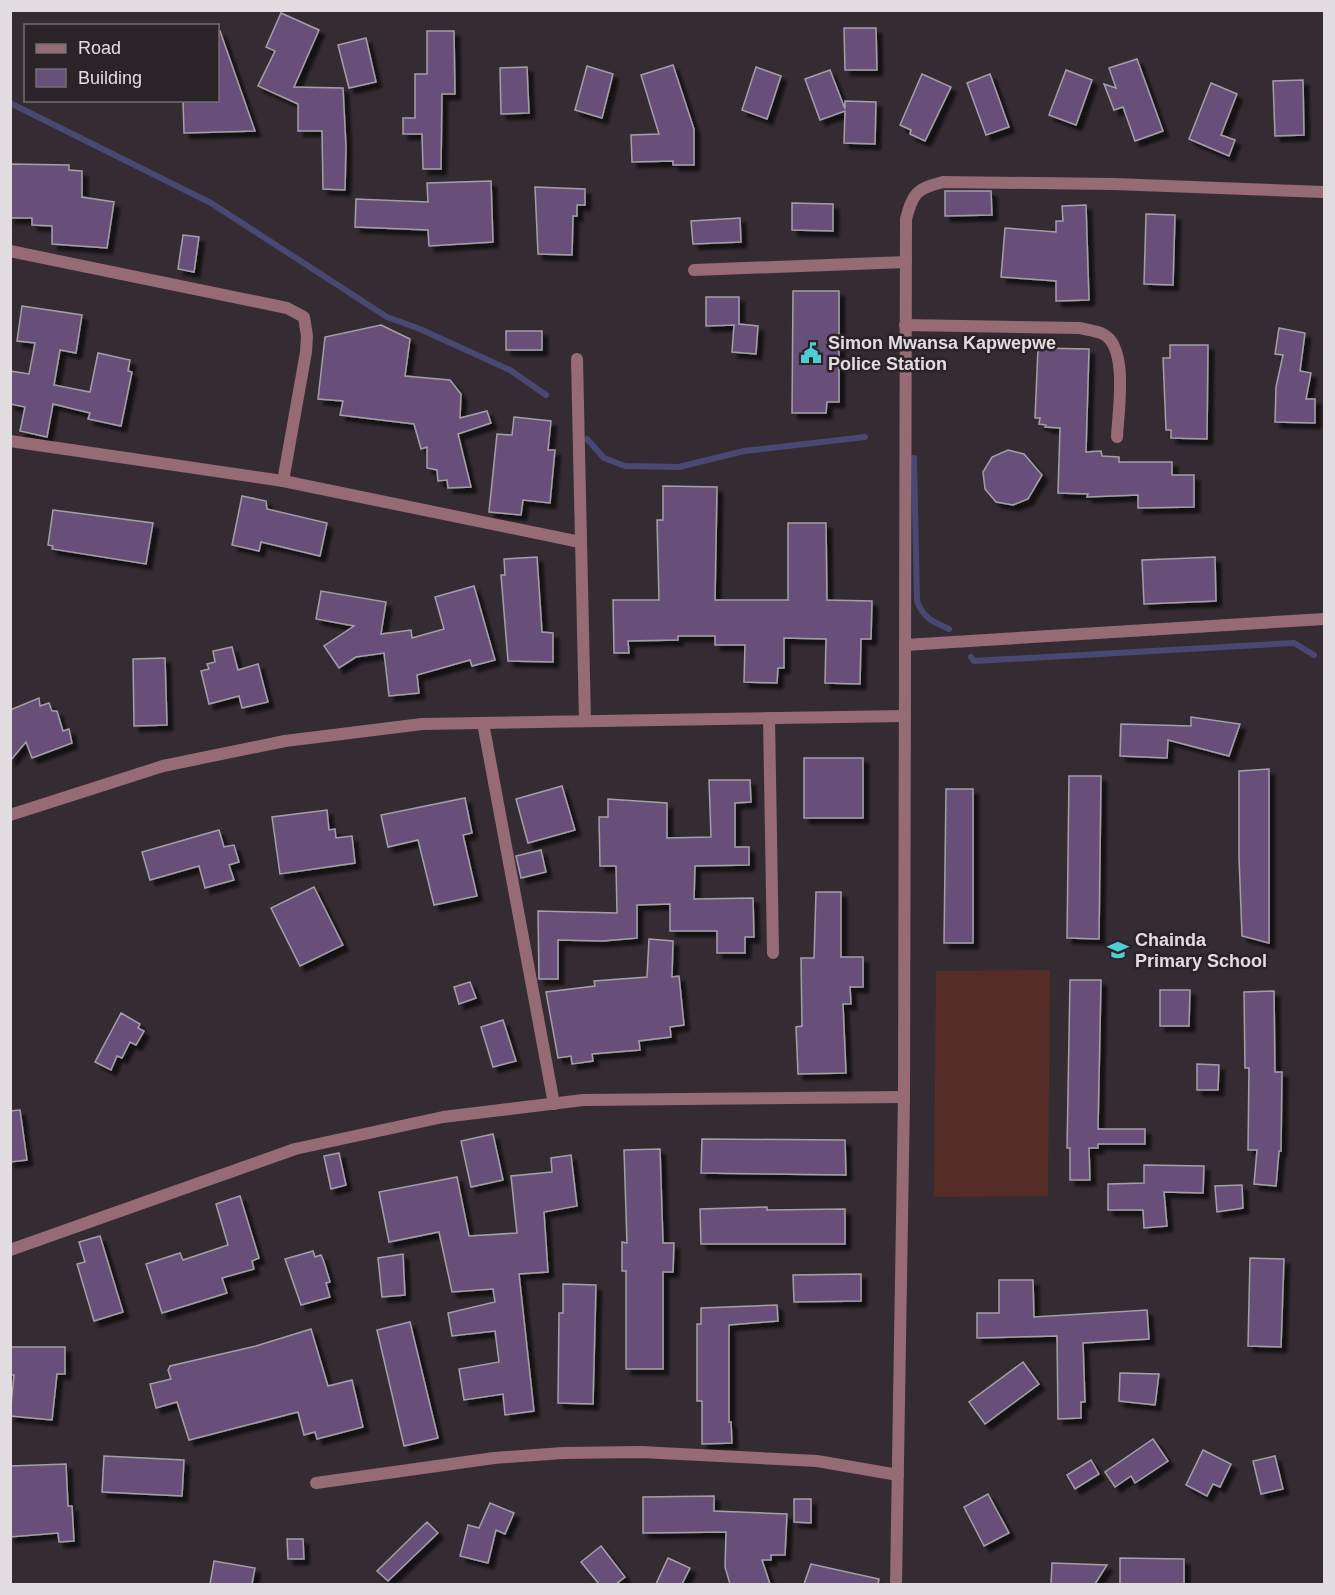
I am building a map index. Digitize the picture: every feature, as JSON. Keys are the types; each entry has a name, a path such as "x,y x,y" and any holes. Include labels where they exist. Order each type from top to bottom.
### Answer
{"street":[{"path":"896,1584 904,1097 906,219 913,195 926,186 943,182 1114,184 1324,192"},
{"path":"10,251 287,308 304,317 307,336 306,352 283,481"},
{"path":"694,270 906,262"},
{"path":"905,325 1080,328 1104,334 1116,346 1120,367 1117,437"},
{"path":"577,359 585,721"},
{"path":"10,441 283,481 580,542"},
{"path":"905,645 1324,619"},
{"path":"10,815 163,766 285,741 422,724 905,716"},
{"path":"769,718 773,953"},
{"path":"483,723 554,1104"},
{"path":"10,1250 295,1149 443,1117 583,1100 904,1097"},
{"path":"316,1483 494,1458 563,1453 641,1452 817,1461 898,1475"}],"shaded area":[{"path":"1050,970 1048,1196 934,1197 936,971"}],"building":[{"path":"281,13 319,30 294,87 343,88 346,147 345,190 323,189 322,131 298,131 298,104 258,86 275,51 266,47"},
{"path":"844,28 876,28 877,70 845,70"},
{"path":"427,31 454,31 455,94 442,94 441,169 423,169 422,134 403,134 403,118 415,118 415,74 427,74"},
{"path":"219,32 255,131 184,133 183,102 219,102"},
{"path":"366,38 376,82 349,88 338,45"},
{"path":"1137,59 1163,131 1135,141 1123,107 1114,110 1104,84 1116,88 1109,68"},
{"path":"673,65 694,129 694,165 673,165 673,161 632,162 631,135 659,134 641,75"},
{"path":"587,66 613,74 602,118 575,110"},
{"path":"527,67 529,113 501,114 500,68"},
{"path":"756,67 781,76 767,119 742,110"},
{"path":"830,70 845,109 845,101 876,102 875,144 844,143 845,111 820,120 805,79"},
{"path":"1066,70 1092,80 1076,125 1049,115"},
{"path":"922,74 951,87 925,141 910,134 911,130 900,125"},
{"path":"990,74 1009,127 986,135 967,83"},
{"path":"1303,80 1304,135 1275,136 1273,81"},
{"path":"1211,83 1237,94 1221,135 1235,140 1229,156 1189,139"},
{"path":"10,164 69,165 69,170 82,171 82,197 114,202 107,248 52,244 52,226 32,225 32,218 10,218"},
{"path":"491,181 493,242 429,246 428,230 355,227 356,199 428,202 427,183"},
{"path":"535,187 585,189 585,205 577,205 577,216 573,216 572,255 538,254"},
{"path":"945,191 991,191 992,215 945,216"},
{"path":"792,203 833,204 833,231 792,230"},
{"path":"1086,205 1089,300 1056,301 1056,281 1001,277 1005,228 1056,232 1056,221 1063,221 1062,206"},
{"path":"1146,214 1175,215 1173,285 1144,284"},
{"path":"740,218 741,242 693,244 691,221"},
{"path":"183,235 199,237 194,272 178,269"},
{"name":"Simon Mwansa Kapwepwe Police Station","path":"793,291 839,291 839,402 827,402 826,413 792,413"},
{"path":"706,297 739,297 739,324 758,326 756,354 732,352 734,325 706,326"},
{"path":"22,306 82,315 76,353 60,350 54,385 90,392 98,353 130,360 128,371 132,372 121,426 88,419 90,413 53,404 47,437 20,431 25,407 10,404 10,371 29,374 35,343 17,341"},
{"path":"381,325 410,339 405,376 450,380 461,394 460,418 487,411 491,423 458,434 471,487 448,488 447,480 438,481 437,470 427,468 427,447 421,449 414,424 340,415 343,401 318,399 325,337"},
{"path":"1279,328 1305,333 1300,371 1311,373 1306,399 1315,399 1315,423 1275,422 1276,387 1283,355 1275,354"},
{"path":"506,331 542,331 542,350 506,350"},
{"path":"1170,345 1208,345 1207,439 1171,438 1171,430 1166,430 1163,358 1170,358"},
{"path":"1038,348 1089,349 1086,452 1101,451 1102,456 1119,457 1119,462 1172,462 1172,475 1194,475 1194,507 1138,508 1138,495 1087,497 1088,494 1058,493 1060,428 1045,427 1046,425 1039,424 1040,418 1035,418"},
{"path":"514,417 551,421 548,450 555,450 550,503 523,500 521,515 489,512 497,434 512,435"},
{"path":"1008,450 1024,454 1042,475 1028,499 1013,505 996,502 985,489 983,472 992,457"},
{"path":"663,486 717,487 715,600 788,600 788,523 826,523 827,600 872,601 871,639 861,639 860,684 825,683 826,639 784,638 784,668 778,668 777,683 744,682 745,645 715,645 715,636 678,636 678,640 628,641 629,653 614,653 613,600 659,600 657,520 663,520"},
{"path":"242,496 266,501 267,509 327,523 320,556 261,542 259,551 232,545"},
{"path":"53,510 153,523 146,564 52,549 53,546 48,545"},
{"path":"537,557 542,632 553,633 553,662 508,661 501,575 505,575 504,559"},
{"path":"1215,557 1216,601 1144,604 1142,560"},
{"path":"474,586 495,660 472,666 470,660 417,675 419,693 389,696 384,653 356,657 339,668 324,646 354,626 316,619 321,591 386,602 381,634 411,630 412,638 444,629 435,597"},
{"path":"232,647 238,670 258,664 268,702 242,708 239,696 209,704 201,671 209,669 207,664 215,662 213,651"},
{"path":"165,658 167,725 134,726 133,659"},
{"path":"39,698 40,706 49,703 52,711 57,711 63,731 69,729 72,743 32,758 26,742 10,761 10,710"},
{"path":"1191,717 1240,724 1229,756 1168,740 1167,758 1120,756 1121,724 1191,726"},
{"path":"804,758 863,758 863,818 804,818"},
{"path":"1269,769 1269,943 1242,936 1239,771"},
{"path":"1069,776 1101,776 1099,939 1067,938"},
{"path":"709,780 750,780 751,802 735,803 735,847 749,847 749,865 695,866 694,899 753,898 754,937 745,937 745,953 717,953 717,931 670,931 670,904 637,905 637,938 603,941 558,940 558,979 539,979 538,911 617,913 616,866 600,866 599,817 608,817 608,799 667,803 667,838 711,837"},
{"path":"562,786 575,830 528,843 516,799"},
{"path":"946,789 973,789 973,943 944,943"},
{"path":"465,798 472,833 463,835 477,896 434,905 418,840 388,847 381,815"},
{"path":"327,810 329,830 335,829 336,838 352,836 355,863 280,874 272,817"},
{"path":"219,830 224,847 234,845 239,862 229,865 234,880 205,888 199,866 150,880 142,852"},
{"path":"541,850 546,872 521,878 516,856"},
{"path":"314,887 343,945 300,966 271,908"},
{"path":"816,892 841,892 841,957 863,957 863,987 850,987 851,1004 843,1004 846,1073 798,1074 796,1027 802,1026 801,958 814,958"},
{"path":"649,939 673,941 672,977 679,976 684,1025 670,1027 671,1037 639,1041 640,1050 592,1054 593,1061 572,1064 571,1056 558,1058 546,992 595,986 594,981 647,977"},
{"path":"1070,980 1101,980 1098,1129 1145,1129 1145,1144 1098,1144 1098,1148 1089,1148 1090,1180 1070,1180 1070,1148 1067,1148"},
{"path":"470,982 476,998 459,1004 454,987"},
{"path":"1160,990 1190,990 1189,1026 1160,1026"},
{"path":"1274,991 1275,1072 1282,1072 1281,1151 1279,1151 1276,1186 1254,1184 1257,1150 1248,1150 1249,1068 1245,1068 1244,992"},
{"path":"121,1013 140,1024 138,1028 144,1031 136,1045 130,1042 122,1058 117,1056 111,1070 95,1062"},
{"path":"503,1020 516,1061 493,1067 481,1027"},
{"path":"1197,1064 1219,1065 1218,1090 1197,1090"},
{"path":"20,1110 27,1160 10,1162 10,1111"},
{"path":"493,1134 503,1180 471,1187 461,1141"},
{"path":"702,1139 845,1140 846,1175 701,1173"},
{"path":"660,1149 663,1243 674,1243 673,1272 663,1272 663,1369 626,1369 626,1271 622,1271 622,1242 627,1243 624,1150"},
{"path":"339,1153 346,1185 331,1189 324,1156"},
{"path":"571,1155 577,1206 544,1212 548,1272 519,1274 534,1411 505,1415 503,1394 464,1400 459,1369 499,1362 495,1331 452,1336 448,1313 495,1302 493,1289 452,1292 439,1232 389,1242 379,1192 457,1177 469,1236 517,1233 511,1176 552,1172 551,1158"},
{"path":"1144,1165 1204,1166 1203,1193 1164,1192 1167,1226 1144,1228 1143,1210 1108,1210 1108,1184 1144,1183"},
{"path":"1242,1185 1243,1208 1217,1212 1215,1186"},
{"path":"240,1196 259,1258 252,1261 254,1269 222,1278 227,1293 162,1313 146,1264 180,1253 183,1260 228,1245 216,1204"},
{"path":"767,1207 767,1210 845,1209 845,1244 701,1244 700,1209"},
{"path":"100,1236 123,1312 94,1321 77,1264 85,1262 79,1242"},
{"path":"313,1251 315,1257 321,1255 324,1262 330,1282 326,1283 330,1297 301,1305 285,1259"},
{"path":"403,1254 405,1295 382,1297 378,1258"},
{"path":"1250,1258 1284,1259 1281,1347 1248,1346"},
{"path":"861,1274 861,1301 794,1302 793,1275"},
{"path":"999,1280 1033,1280 1034,1317 1147,1310 1149,1339 1083,1343 1085,1402 1081,1402 1081,1418 1058,1419 1057,1336 977,1338 977,1313 999,1313"},
{"path":"563,1284 596,1285 593,1404 558,1403 559,1313 563,1313"},
{"path":"777,1305 778,1321 729,1325 729,1422 731,1422 732,1443 702,1444 702,1401 697,1401 697,1324 701,1324 701,1308"},
{"path":"410,1322 438,1438 404,1446 377,1330"},
{"path":"311,1329 328,1386 352,1380 363,1427 317,1439 315,1432 304,1435 298,1412 189,1440 177,1402 156,1408 150,1384 171,1379 168,1370 170,1366 256,1346"},
{"path":"11,1347 65,1347 65,1374 57,1374 52,1420 10,1416 14,1375 11,1375"},
{"path":"1023,1362 1039,1384 985,1424 969,1402"},
{"path":"1120,1373 1159,1374 1155,1405 1119,1401"},
{"path":"1153,1439 1168,1461 1135,1483 1131,1476 1115,1487 1105,1472"},
{"path":"1203,1450 1231,1464 1220,1487 1213,1484 1207,1496 1186,1485"},
{"path":"104,1456 184,1460 182,1496 102,1492"},
{"path":"1275,1456 1283,1489 1261,1494 1253,1461"},
{"path":"1091,1460 1099,1474 1075,1489 1067,1475"},
{"path":"66,1464 68,1506 72,1506 74,1541 59,1542 58,1533 10,1537 10,1466"},
{"path":"988,1494 1009,1533 984,1546 964,1507"},
{"path":"714,1496 714,1511 787,1514 785,1555 771,1555 771,1560 762,1560 770,1584 730,1584 725,1567 726,1532 643,1533 643,1497"},
{"path":"794,1499 811,1499 811,1523 794,1522"},
{"path":"490,1503 514,1513 505,1534 496,1530 488,1563 460,1556 468,1525 479,1528"},
{"path":"427,1522 438,1533 388,1581 377,1571"},
{"path":"287,1539 303,1539 304,1559 288,1559"},
{"path":"601,1546 625,1577 616,1584 599,1584 581,1562"},
{"path":"668,1558 690,1568 682,1584 656,1584"},
{"path":"1120,1558 1184,1559 1184,1584 1120,1584"},
{"path":"214,1561 255,1568 252,1584 210,1584"},
{"path":"1052,1563 1107,1565 1095,1584 1051,1584"},
{"path":"811,1564 879,1579 878,1584 804,1584"}],"waterway":[{"path":"10,103 211,203 387,317 420,329 510,370 546,395"},
{"path":"587,439 604,458 625,466 679,467 744,451 865,437"},
{"path":"914,458 917,601 930,619 949,629"},
{"path":"971,657 974,661 1294,643 1314,655"}],"place":[{"name":"Simon Mwansa Kapwepwe Police Station","path":"811,353"},
{"name":"Chainda Primary School","path":"1118,950"}]}
